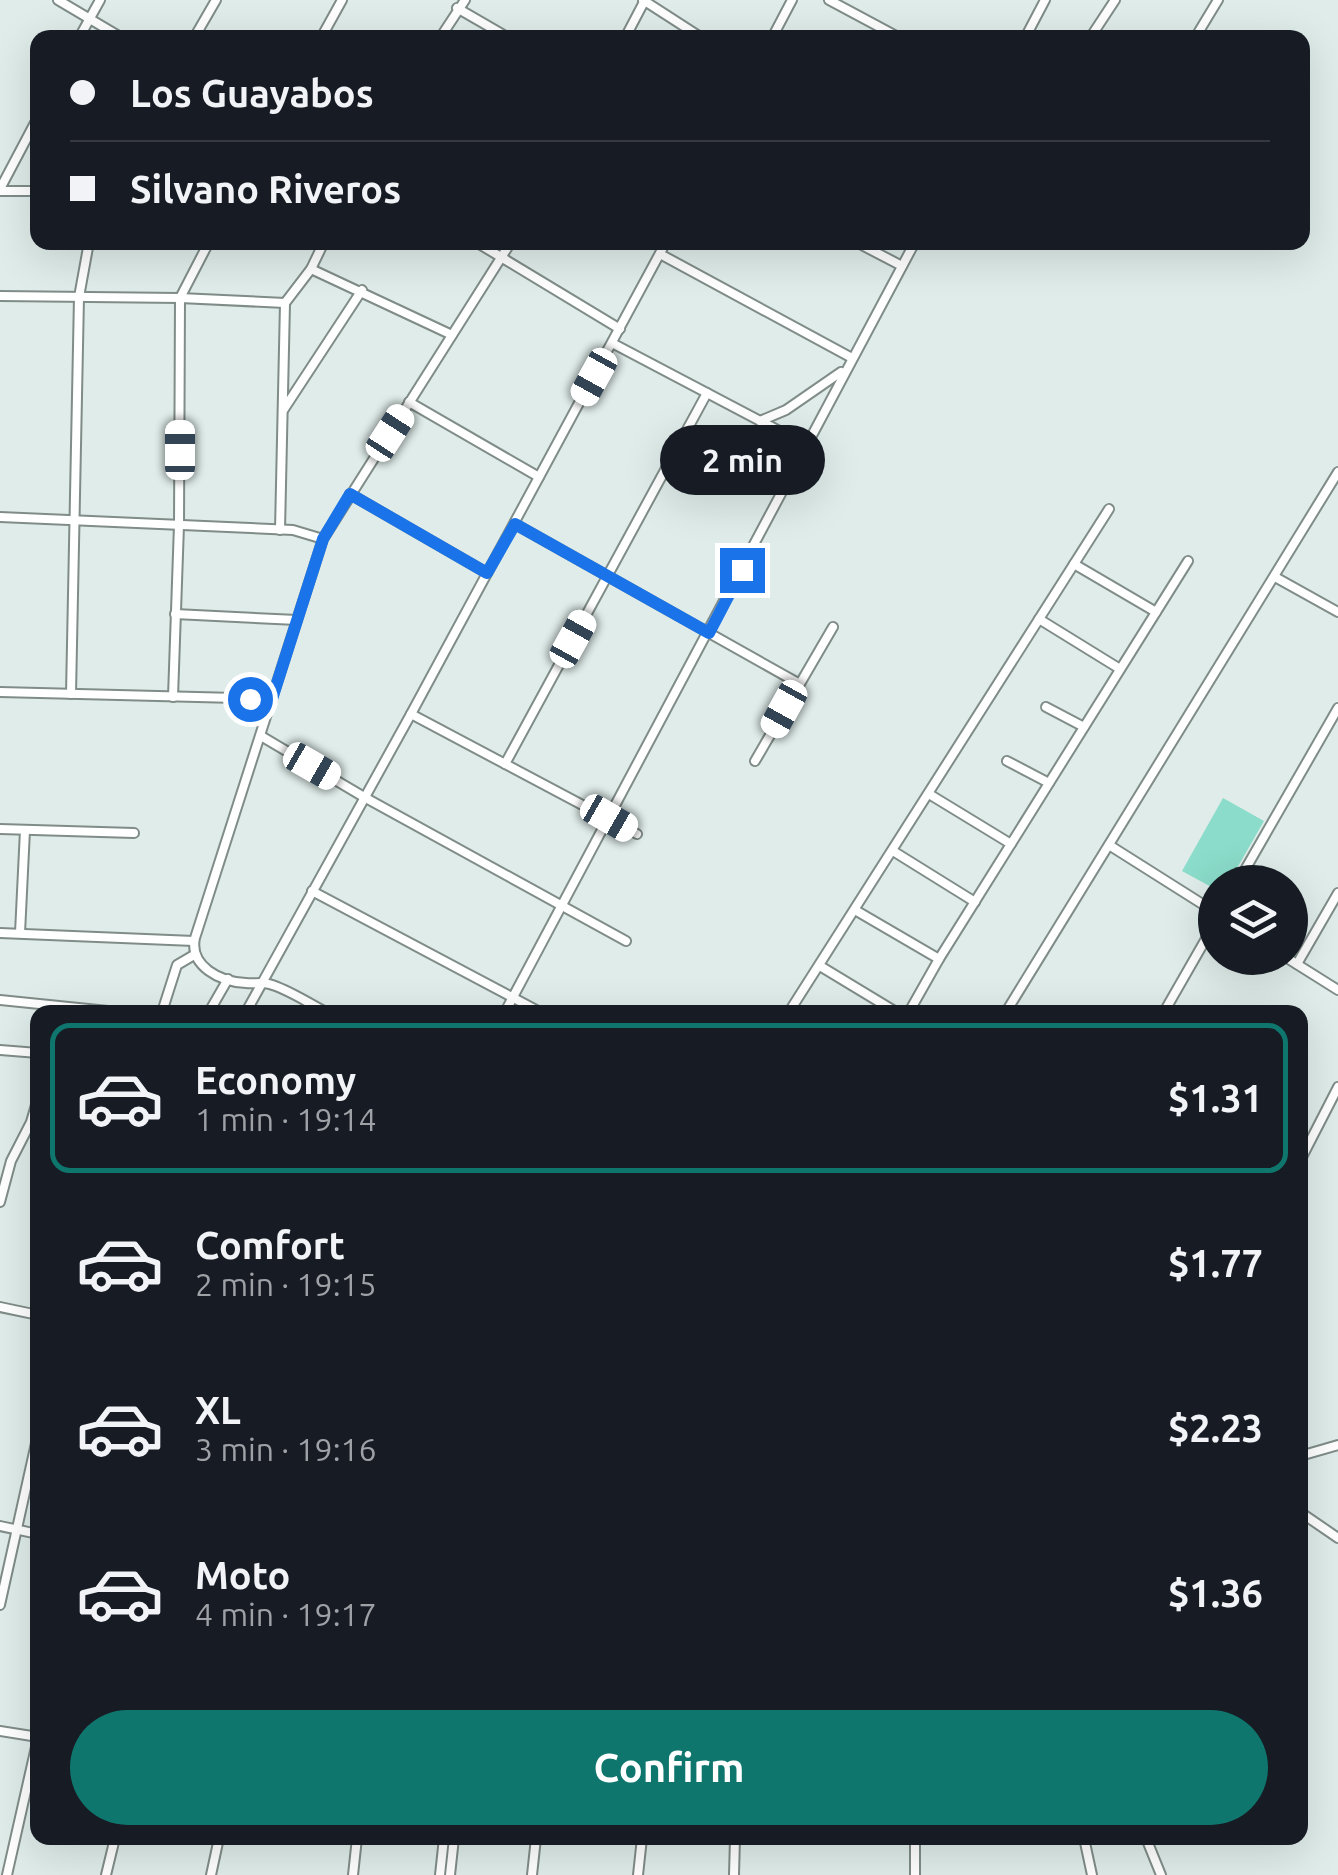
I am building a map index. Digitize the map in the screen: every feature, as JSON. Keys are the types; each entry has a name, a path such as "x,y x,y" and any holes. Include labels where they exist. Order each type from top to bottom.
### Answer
{"street":[{"path":"58,0 109,30"},
{"path":"83,30 100,0"},
{"path":"199,30 216,0"},
{"path":"325,30 342,0"},
{"path":"445,30 464,0"},
{"path":"628,30 644,0 690,30"},
{"path":"776,30 792,0"},
{"path":"830,0 885,30"},
{"path":"1095,30 1114,0"},
{"path":"1200,30 1218,0"},
{"path":"1029,30 1041,2"},
{"path":"458,8 495,30"},
{"path":"30,132 0,190 30,191"},
{"path":"71,694 79,297 88,250"},
{"path":"173,697 180,298 205,250"},
{"path":"280,530 285,303 320,250"},
{"path":"489,250 620,329"},
{"path":"312,1005 271,984 228,979 196,961 194,941 323,539 506,250"},
{"path":"250,1005 412,714 662,250"},
{"path":"871,250 902,266"},
{"path":"509,1005 910,250"},
{"path":"660,254 852,358"},
{"path":"311,269 452,336"},
{"path":"282,413 362,290"},
{"path":"0,296 285,303"},
{"path":"612,343 806,445"},
{"path":"760,421 818,390 847,367"},
{"path":"505,764 707,393"},
{"path":"410,402 538,477"},
{"path":"1010,1005 1338,472"},
{"path":"350,494 487,573"},
{"path":"794,1005 1109,509"},
{"path":"0,517 280,530 308,532 323,539"},
{"path":"515,524 798,683"},
{"path":"914,1005 1188,560"},
{"path":"1074,564 1156,612"},
{"path":"1275,577 1338,612"},
{"path":"175,614 297,620"},
{"path":"1039,620 1120,669"},
{"path":"755,761 833,626"},
{"path":"0,692 272,699"},
{"path":"1046,708 1084,728"},
{"path":"1248,865 1338,708"},
{"path":"412,714 637,834"},
{"path":"261,736 626,941"},
{"path":"1006,761 1049,783"},
{"path":"928,794 1011,844"},
{"path":"0,829 134,833"},
{"path":"20,934 25,830"},
{"path":"1110,845 1198,901"},
{"path":"893,851 975,902"},
{"path":"312,891 526,1005"},
{"path":"1308,945 1338,893"},
{"path":"855,910 939,960"},
{"path":"0,932 194,941"},
{"path":"1168,1005 1198,953"},
{"path":"164,1005 178,965 194,955"},
{"path":"820,966 884,1005"},
{"path":"1308,971 1338,990"},
{"path":"212,1005 228,979"},
{"path":"0,1000 49,1005"},
{"path":"0,1050 30,1052"},
{"path":"1308,1145 1338,1087"},
{"path":"0,1202 11,1161 30,1124"},
{"path":"0,1307 30,1313"},
{"path":"1308,1454 1338,1446"},
{"path":"0,1605 30,1469"},
{"path":"1308,1517 1338,1538"},
{"path":"0,1526 30,1533"},
{"path":"0,1731 30,1737"},
{"path":"7,1875 30,1777"},
{"path":"106,1875 112,1845"},
{"path":"212,1875 218,1845"},
{"path":"353,1875 356,1845"},
{"path":"440,1875 443,1845"},
{"path":"450,1875 453,1845"},
{"path":"532,1875 535,1845"},
{"path":"638,1875 641,1845"},
{"path":"734,1875 735,1845"},
{"path":"915,1845 916,1875"},
{"path":"1086,1845 1092,1875"},
{"path":"1149,1845 1161,1875"}],"green space":[{"path":"1223,798 1264,821 1239,865 1198,865 1198,880 1182,871"}],"route":[{"path":"250,699 272,699 323,539 350,494 487,573 515,524 709,633 742,570"}]}
